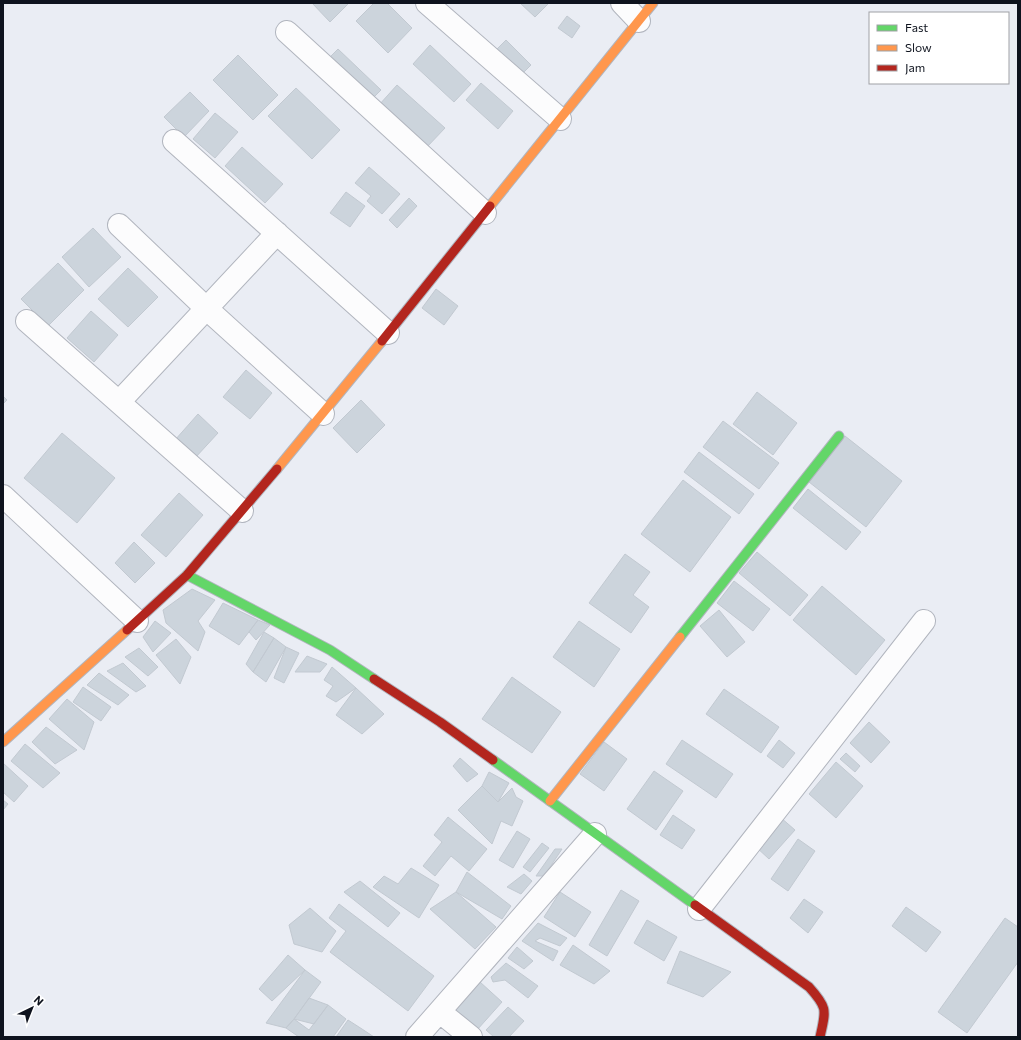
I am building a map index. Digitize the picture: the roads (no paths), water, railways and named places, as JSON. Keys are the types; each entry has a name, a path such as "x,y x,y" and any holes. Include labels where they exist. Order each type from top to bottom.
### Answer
{"street":[{"path":"427,3 560,119"},
{"path":"622,3 639,21"},
{"path":"3,742 187,575 323,414 653,3"},
{"path":"287,32 485,213"},
{"path":"174,140 388,333"},
{"path":"119,226 207,309 323,414"},
{"path":"120,402 277,233"},
{"path":"27,321 242,511"},
{"path":"550,801 839,436"},
{"path":"3,496 137,620"},
{"path":"187,575 330,650 440,722 699,910 809,987 820,999 826,1012 822,1034 820,1037"},
{"path":"699,910 924,621"},
{"path":"417,1037 595,834"},
{"path":"440,1012 471,1037"}]}
